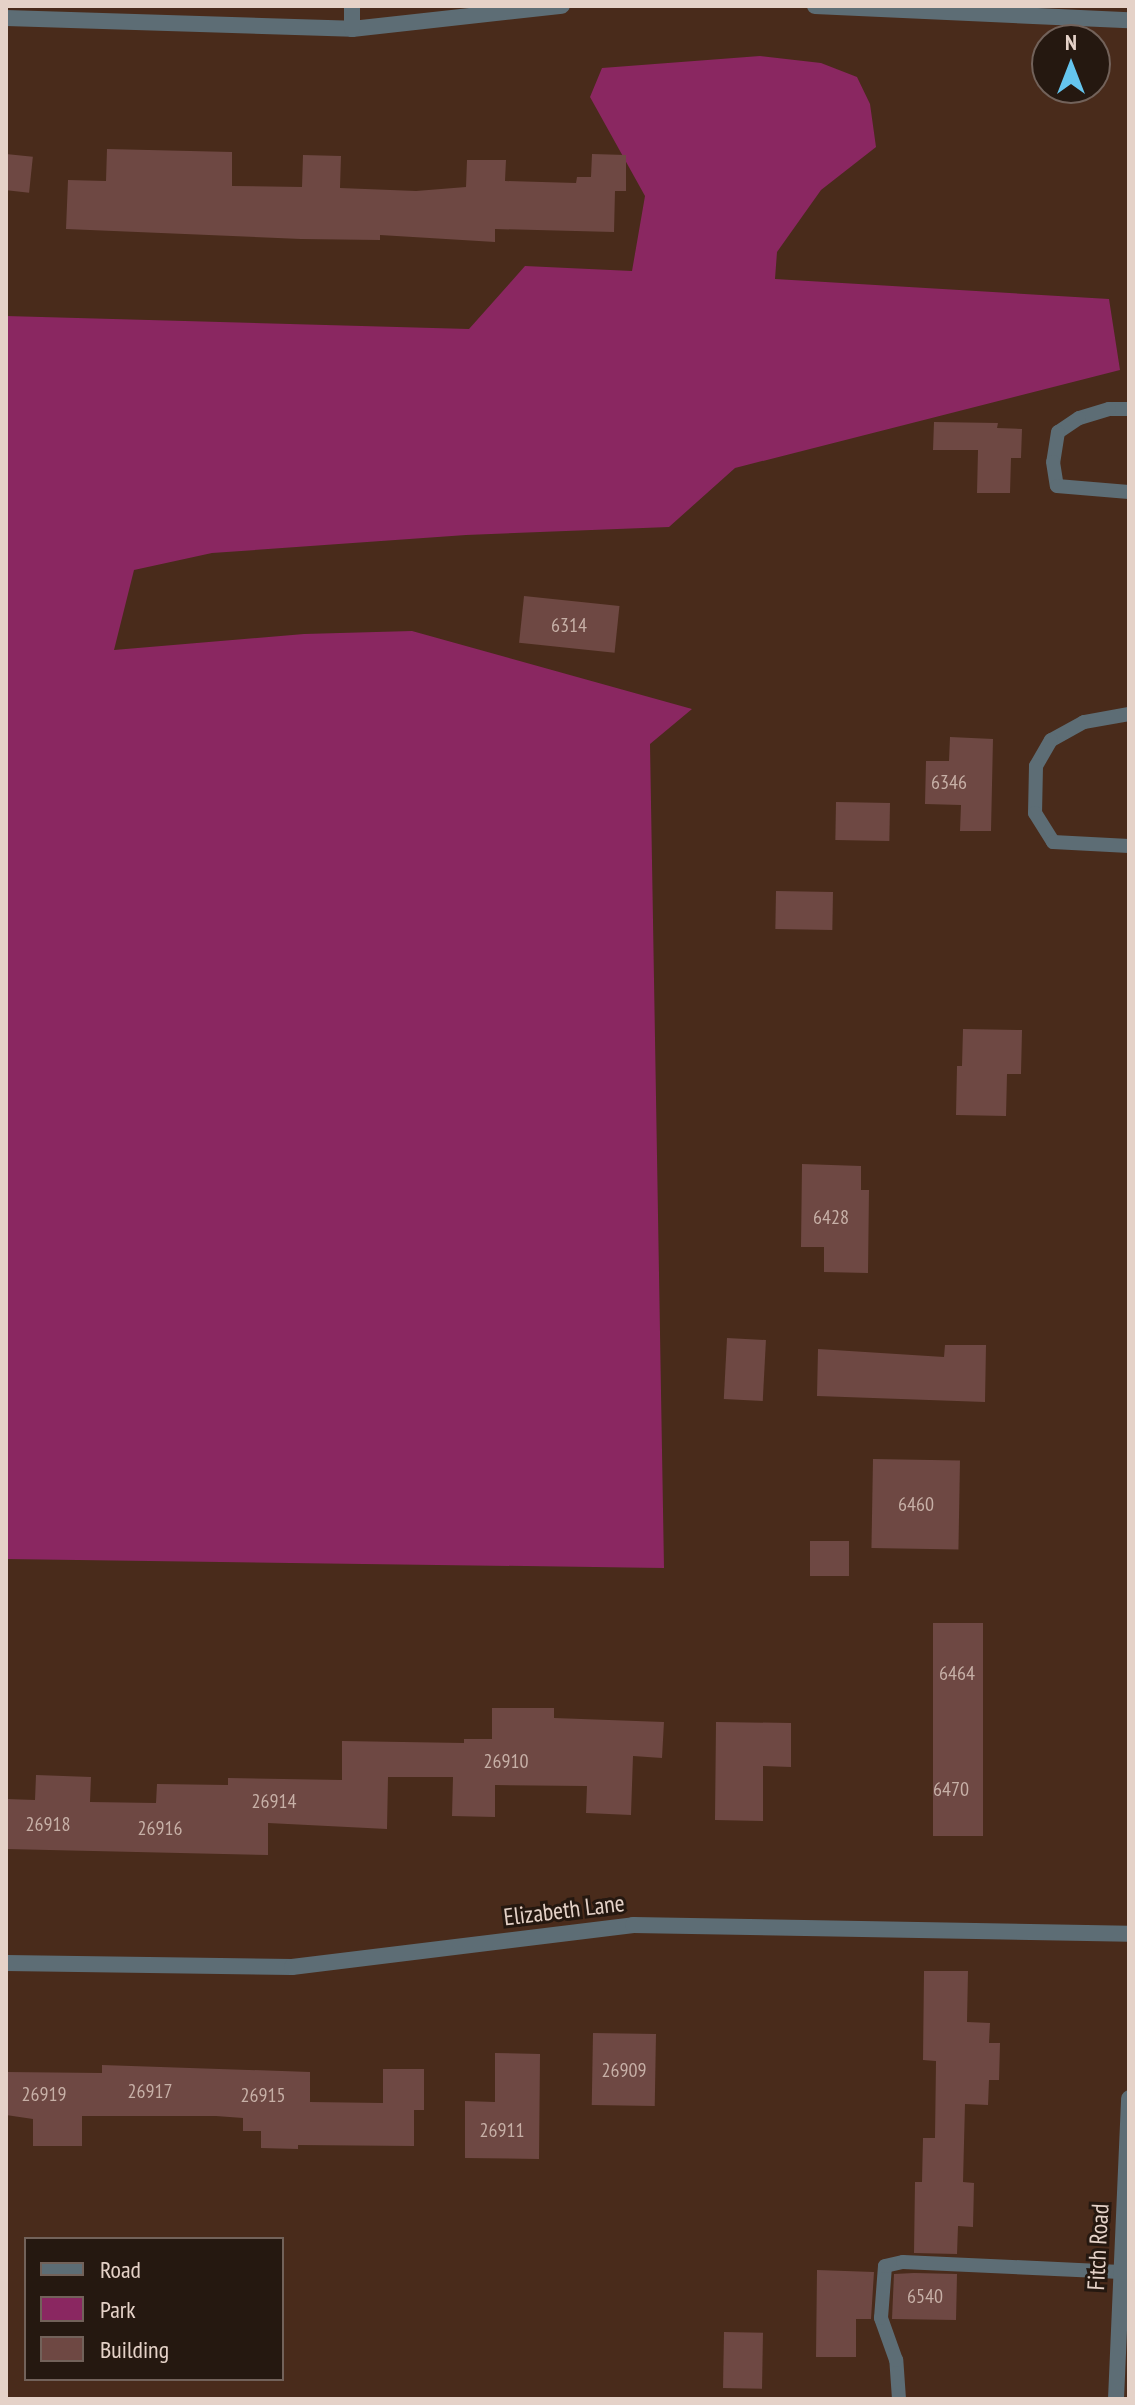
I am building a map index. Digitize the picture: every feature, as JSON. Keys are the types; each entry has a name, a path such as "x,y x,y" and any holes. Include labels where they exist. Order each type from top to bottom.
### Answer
{"street":[{"path":"352,6 352,29"},
{"path":"6,18 352,29 562,6"},
{"path":"815,6 1129,20"},
{"name":"Elizabeth Lane","path":"6,1963 292,1967 633,1925 1129,1934"},
{"name":"Fitch Road","path":"1116,2399 1129,2098"}],"lane":[{"path":"1129,409 1109,409 1079,418 1058,432 1053,462 1057,486 1129,492"},
{"path":"1129,714 1084,722 1051,740 1036,766 1035,813 1053,842 1129,846"},
{"path":"899,2399 896,2360 881,2318 885,2266 903,2262 1121,2272"}],"green space":[{"path":"760,56 821,63 857,77 870,104 876,147 821,190 777,252 775,279 1109,299 1120,370 735,468 669,527 466,535 212,553 134,570 114,650 304,634 412,631 692,709 650,744 664,1568 6,1559 6,316 469,329 525,266 632,271 645,196 590,97 602,68"}],"building":[{"path":"107,149 232,152 232,186 302,187 303,155 341,156 340,188 416,191 466,187 467,160 506,160 505,181 576,183 577,177 591,177 592,154 626,155 626,191 615,191 614,232 495,229 495,242 380,235 380,240 301,239 66,229 68,180 106,181"},
{"path":"6,154 33,157 29,193 6,190"},
{"path":"934,422 998,423 997,428 1022,429 1021,458 1011,458 1010,493 977,493 978,450 933,450"},
{"path":"524,596 619,606 615,653 519,643"},
{"path":"950,737 993,739 991,831 960,831 961,805 925,804 926,761 949,761"},
{"path":"836,802 890,803 889,841 835,840"},
{"path":"776,891 833,892 832,930 775,929"},
{"path":"963,1029 1022,1030 1021,1074 1007,1074 1006,1116 956,1115 957,1066 962,1066"},
{"path":"802,1164 861,1166 861,1190 869,1190 868,1273 824,1272 824,1247 801,1247"},
{"path":"727,1338 766,1340 763,1401 724,1399"},
{"path":"945,1345 986,1345 985,1402 817,1396 818,1349 944,1357"},
{"path":"873,1459 960,1461 958,1550 871,1548"},
{"path":"810,1541 849,1541 849,1576 810,1576"},
{"path":"933,1623 983,1623 983,1836 933,1836"},
{"path":"492,1708 554,1708 554,1718 664,1722 662,1758 633,1756 631,1815 586,1813 587,1786 495,1785 495,1817 452,1816 453,1777 388,1777 387,1829 268,1823 268,1855 6,1849 6,1799 35,1800 36,1775 91,1777 90,1802 156,1803 157,1784 228,1785 228,1778 342,1780 342,1741 464,1743 464,1739 492,1739"},
{"path":"716,1722 791,1723 791,1767 763,1766 763,1821 715,1820"},
{"path":"924,1971 968,1971 967,2022 990,2023 989,2043 1000,2043 999,2080 989,2080 988,2105 965,2104 963,2182 974,2183 973,2227 958,2226 957,2254 914,2253 915,2182 922,2182 923,2138 935,2138 936,2061 923,2060"},
{"path":"593,2033 656,2034 655,2106 592,2105"},
{"path":"495,2053 540,2054 539,2159 465,2158 465,2101 495,2102"},
{"path":"102,2065 310,2072 310,2102 383,2103 383,2069 424,2069 424,2110 414,2110 414,2146 298,2145 298,2149 261,2148 261,2131 243,2131 243,2118 216,2116 82,2116 82,2146 33,2146 33,2119 6,2115 6,2072 102,2073"},
{"path":"817,2270 874,2272 871,2319 856,2319 856,2357 816,2357"},
{"path":"894,2274 957,2274 956,2320 892,2319"},
{"path":"724,2332 763,2333 762,2389 723,2388"}]}
